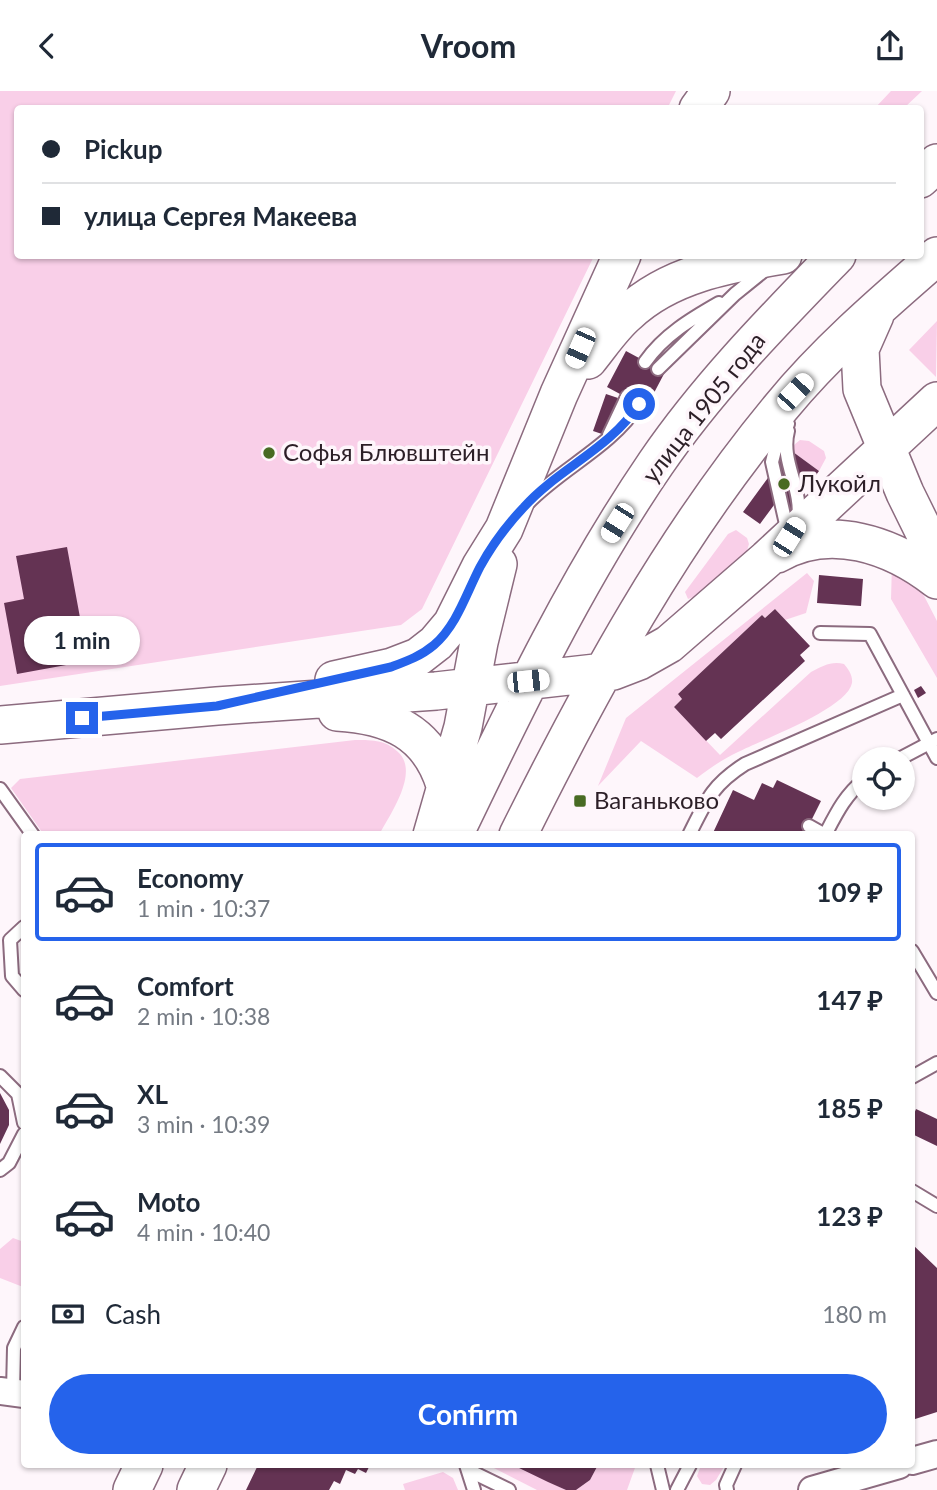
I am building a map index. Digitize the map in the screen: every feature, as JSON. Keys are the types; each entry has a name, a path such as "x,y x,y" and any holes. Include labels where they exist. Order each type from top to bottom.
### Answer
{"main road":[{"path":"924,175 937,163"},
{"path":"521,831 601,673 699,514 774,415 807,378 878,308 937,256"},
{"path":"217,706 391,667 418,657 436,643 452,624 481,566 504,529 559,394 619,259"},
{"path":"559,394 627,313 645,300 665,288 710,269 761,259"},
{"name":"улица 1905 года","path":"456,831 528,681 597,555 657,461 714,386 833,259"},
{"path":"878,308 860,349 862,389 905,493 937,558"},
{"path":"0,725 472,688 601,673 639,661 669,644 937,401"},
{"path":"433,831 472,688 479,642 504,529"},
{"path":"778,548 815,539 850,539 874,545 902,558 937,580"},
{"path":"217,706 361,713 384,719 411,734 429,751 439,766 445,785"},
{"path":"132,1490 143,1468"},
{"path":"196,1490 207,1468"}],"street":[{"path":"915,1460 937,1454"},
{"path":"812,1490 889,1468"}],"lane":[{"path":"658,369 735,294 779,259"},
{"path":"645,362 656,346 677,330 735,294"},
{"path":"778,548 796,525 799,512 785,442 790,420 807,378"},
{"path":"504,529 542,488 606,442 633,400"},
{"path":"820,633 870,634 903,695 933,741 937,758"},
{"path":"691,831 709,795 730,773 903,695"},
{"path":"915,751 933,741"},
{"path":"0,789 30,831"},
{"path":"827,831 852,790"},
{"path":"809,826 818,831"},
{"path":"21,930 10,940 12,976 21,987"},
{"path":"915,956 937,993"},
{"path":"915,1075 937,1063"},
{"path":"0,1076 18,1094 21,1108"},
{"path":"0,1170 9,1163 21,1140"},
{"path":"915,1193 937,1206"},
{"path":"13,1392 14,1348 21,1333"},
{"path":"467,1468 474,1490"},
{"path":"469,1468 509,1490"},
{"path":"658,1468 663,1490"},
{"path":"677,1490 688,1468"},
{"path":"727,1490 726,1485 734,1468"}],"shaded area":[{"path":"0,91 676,91 669,105 14,105 14,259 593,259 422,609 401,625 0,686"},
{"path":"891,91 922,91 907,105 878,105"},
{"path":"937,321 936,377 909,350"},
{"path":"800,440 809,441 824,451 826,458 819,471 789,449"},
{"path":"736,530 747,538 749,544 746,554 698,595 688,599 685,592 728,534"},
{"path":"892,564 922,592 937,621 937,678 891,599"},
{"path":"807,573 814,581 806,613 785,620 775,609 765,618 762,615 678,694 682,699 674,707 720,755 811,672 819,668 844,664 852,680 847,693 820,713 732,755 697,778 641,741 598,786 626,718"},
{"path":"355,740 385,743 395,749 405,763 406,773 400,795 381,831 41,831 11,788 20,779"},
{"path":"13,1238 21,1241 21,1286 0,1278 0,1249"},
{"path":"494,1468 521,1468 566,1490 537,1490"},
{"path":"596,1468 635,1468 627,1490 576,1490 590,1480"},
{"path":"700,1468 723,1468 710,1485 702,1484 697,1476"},
{"path":"443,1472 453,1478 458,1490 405,1490 403,1484"}],"building":[{"path":"626,351 665,372 646,408 607,387"},
{"path":"606,394 618,398 605,435 593,431"},
{"path":"789,449 819,471 787,515 774,505 760,524 743,512"},
{"path":"67,547 88,661 17,674 4,603 24,599 16,556"},
{"path":"819,575 863,579 861,606 817,603"},
{"path":"775,609 810,646 800,655 805,661 721,739 715,733 706,741 674,707 682,699 678,694 762,615 765,618"},
{"path":"921,686 926,693 918,698 914,690"},
{"path":"777,780 821,801 806,831 714,831 733,790 754,800 762,783 773,788"},
{"path":"0,1093 9,1110 9,1125 0,1144"},
{"path":"916,1109 937,1119 937,1146 915,1135"},
{"path":"915,1247 937,1268 937,1412 915,1419"},
{"path":"257,1468 368,1468 366,1473 358,1469 355,1474 346,1470 340,1484 334,1481 329,1490 246,1490"},
{"path":"519,1468 596,1468 590,1480 576,1490 566,1490"}],"place":[{"name":"Софья Блювштейн","path":"269,453"},
{"name":"Лукойл","path":"784,484"},
{"name":"Ваганьково","path":"580,801"}],"route":[{"path":"82,718 217,706 391,667 418,657 436,643 452,624 481,566 504,529 542,488 617,432 639,404"}]}
